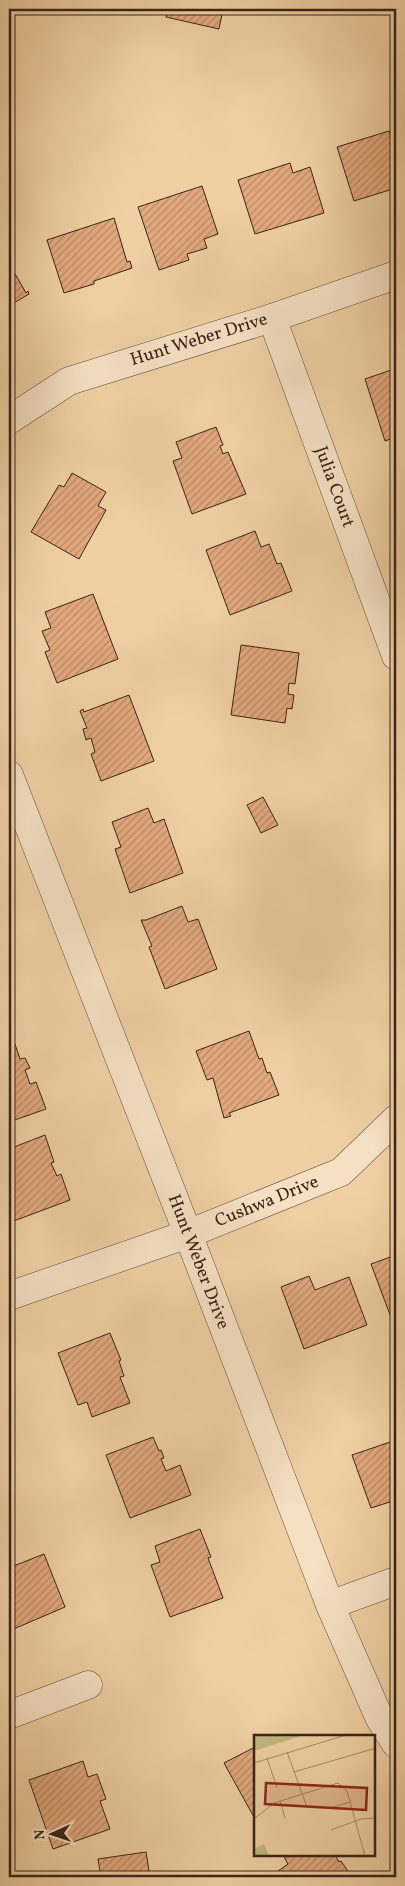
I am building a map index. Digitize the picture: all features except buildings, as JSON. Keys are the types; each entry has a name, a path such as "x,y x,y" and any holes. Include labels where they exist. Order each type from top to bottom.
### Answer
{"street":[{"name":"Hunt Weber Drive","path":"9,420 69,381 272,318 396,275"},
{"name":"Julia Court","path":"272,318 396,656"},
{"name":"Hunt Weber Drive","path":"9,775 330,1605 380,1720 396,1744"},
{"name":"Cushwa Drive","path":"9,1296 188,1234 341,1172 396,1120"},
{"path":"330,1605 396,1581"},
{"path":"9,1715 88,1685"}]}
